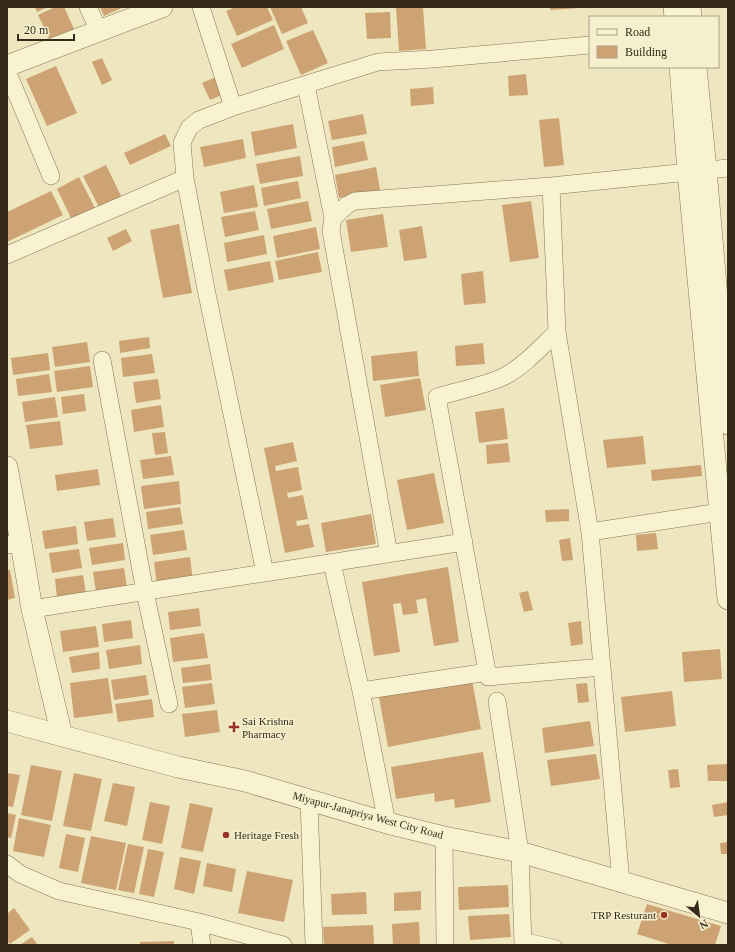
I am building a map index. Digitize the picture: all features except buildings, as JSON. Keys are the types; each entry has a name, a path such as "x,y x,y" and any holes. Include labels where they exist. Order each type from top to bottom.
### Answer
{"street":[{"path":"88,7 99,31"},
{"path":"7,66 162,7"},
{"path":"202,7 233,107"},
{"path":"266,573 206,289 185,178 182,143 190,128 199,120 233,107 378,62 433,59 589,45"},
{"path":"680,68 697,171 728,424"},
{"path":"696,68 697,171 720,512 728,599"},
{"path":"7,71 51,176"},
{"path":"306,85 333,218 331,231 389,554"},
{"path":"333,218 347,205 355,201 551,186 728,168"},
{"path":"7,255 185,178"},
{"path":"551,186 558,332 590,532 621,882"},
{"path":"558,332 528,359 505,376 493,381 437,397 488,677 602,667"},
{"path":"102,360 145,592 169,704"},
{"path":"7,468 14,544 32,609 62,736"},
{"path":"590,532 720,512"},
{"path":"32,609 464,542"},
{"path":"332,563 361,691 387,823"},
{"path":"361,691 488,672"},
{"path":"497,701 520,852 523,941"},
{"name":"Miyapur-Janapriya West City Road","path":"7,721 178,767 245,781 387,823 444,837 520,852 728,913"},
{"path":"309,800 314,945"},
{"path":"444,837 445,945"},
{"path":"7,864 20,874 60,892 199,922 283,945"},
{"path":"199,922 202,945"}],"lane":[{"path":"523,941 557,945"}],"place":[{"name":"Sai Krishna Pharmacy","path":"234,727"},
{"name":"Heritage Fresh","path":"226,835"},
{"name":"TRP Resturant","path":"664,915"}]}
